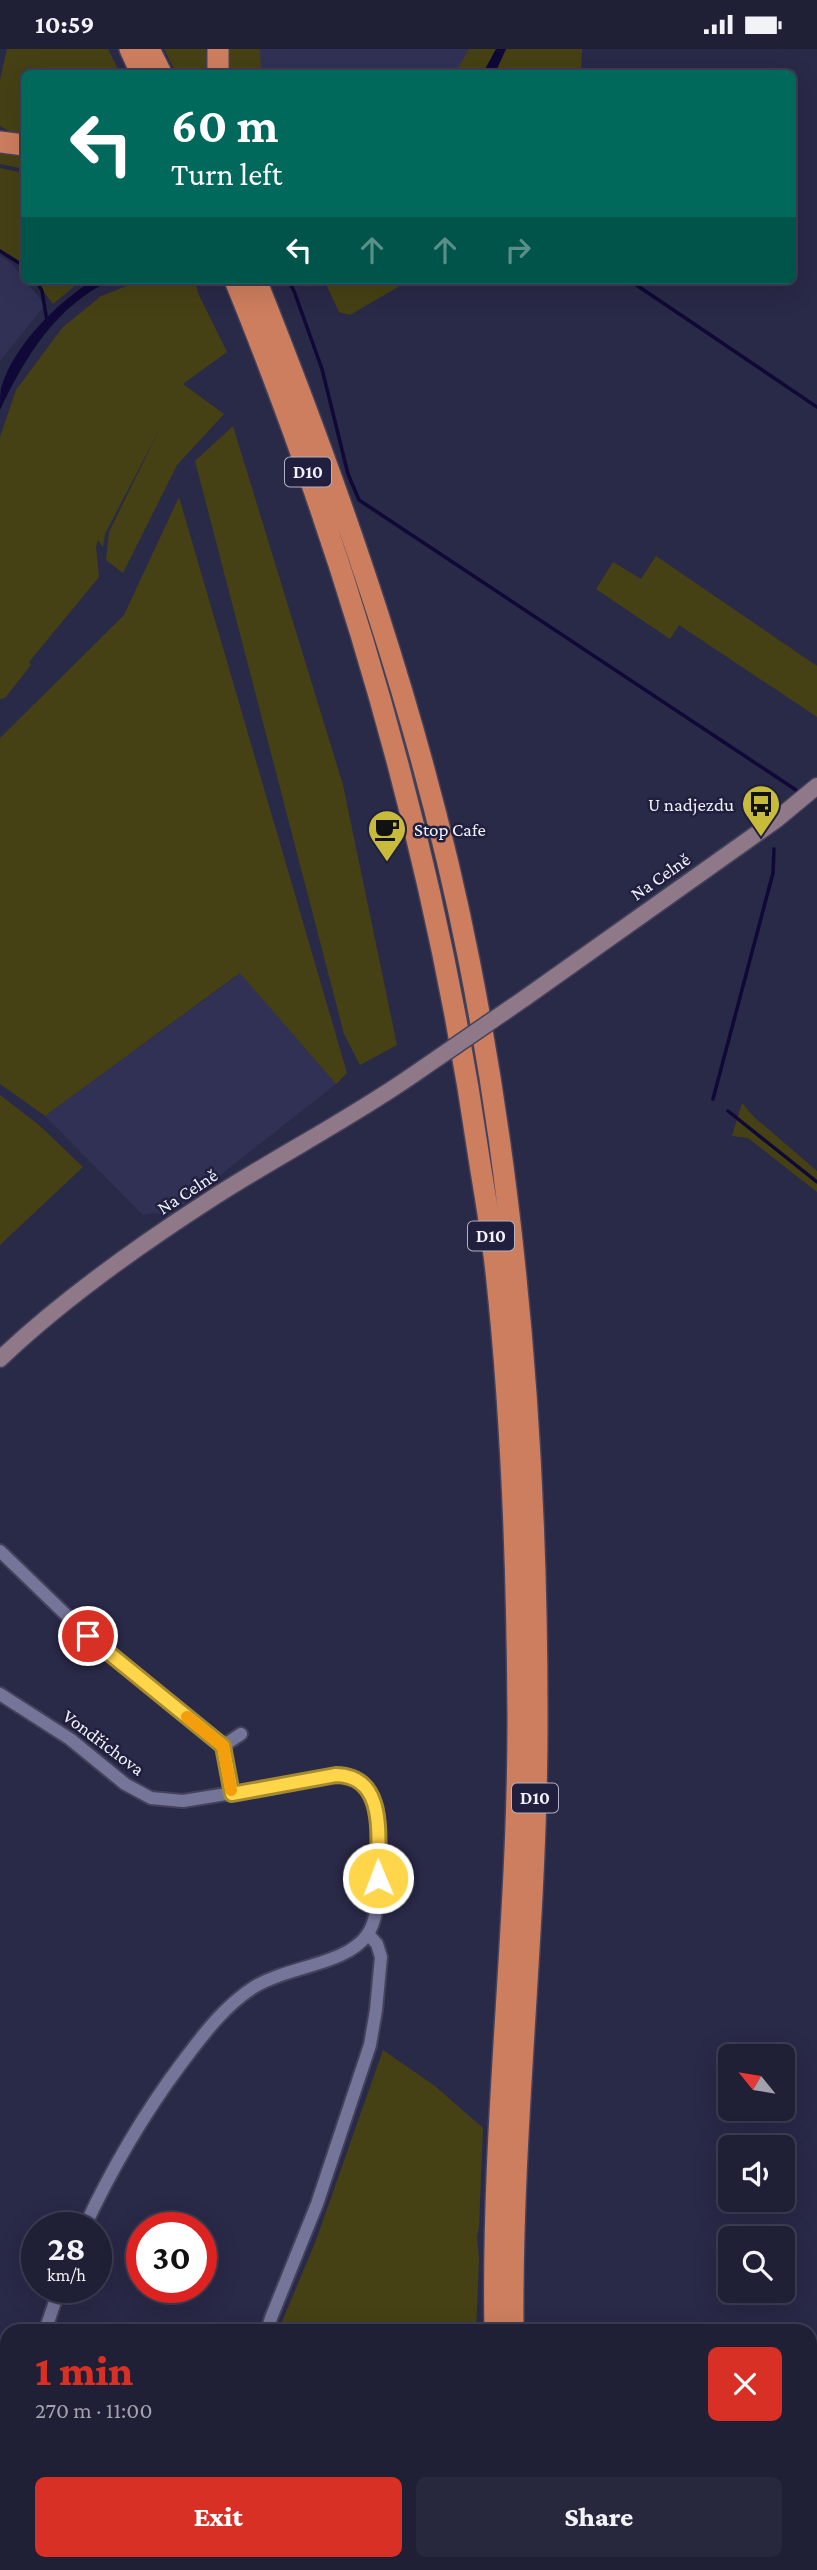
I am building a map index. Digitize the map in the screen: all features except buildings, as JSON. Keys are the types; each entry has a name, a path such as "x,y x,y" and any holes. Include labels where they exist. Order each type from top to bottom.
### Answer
{"highway":[{"path":"127,49 129,70"},
{"path":"127,49 139,70"},
{"path":"149,49 160,70"},
{"path":"218,49 218,70"},
{"name":"D10","path":"237,284 329,531 397,754 427,876 456,1017 496,1268 512,1458 517,1578 518,1719 515,1852 497,2169 495,2324"},
{"name":"D10","path":"258,284 320,446 390,656 420,759 469,960 495,1101 514,1264 536,1576 534,1852 517,2170 513,2324"}],"street":[{"name":"Na Celně","path":"0,1359 25,1335 158,1235 211,1199 410,1077 776,820 817,786"},
{"path":"0,1551 88,1636 223,1746 232,1794"},
{"name":"Vondřichova","path":"0,1694 70,1739 125,1784 151,1798 183,1801 336,1775 351,1777 365,1785 373,1796 377,1809 378,1901 376,1918 368,1934"},
{"path":"223,1746 241,1734"},
{"path":"92,2212 108,2178 147,2113 221,2013 256,1986 284,1972 348,1953 368,1934 377,1944 381,1957 370,2045 317,2204 270,2324"},
{"path":"47,2324 55,2303"}],"shaded area":[{"path":"7,49 108,49 118,70 21,70 21,134 12,133 0,126 0,80"},
{"path":"164,49 207,49 207,70 174,70"},
{"path":"227,49 260,49 261,70 228,70"},
{"path":"245,49 476,49 465,70 245,70"},
{"path":"469,49 496,49 485,70 457,70"},
{"path":"496,49 506,49 496,70 485,70"},
{"path":"506,49 582,49 581,70 496,70"},
{"path":"0,151 21,153 21,168 0,164"},
{"path":"0,168 21,172 21,265 0,249"},
{"path":"0,256 12,264 21,275 21,284 28,284 45,305 0,361"},
{"path":"38,284 77,284 53,304"},
{"path":"87,284 105,284 74,303 44,335 20,371 0,410 1,388 16,356 51,313"},
{"path":"132,284 196,284 227,352 183,384 224,414 177,465 123,573 106,560 109,532 159,430 105,534 103,547 98,540 96,547 99,577 29,662 31,665 5,698 0,699 0,437 16,390 62,328 101,296"},
{"path":"326,284 403,284 350,315 339,312"},
{"path":"233,426 343,785 397,1045 360,1065 344,1034 195,461"},
{"path":"179,497 347,1073 336,1084 240,973 45,1116 0,1084 0,738 124,615"},
{"path":"656,556 817,666 817,717 679,625 670,639 596,589 613,562 641,579"},
{"path":"241,973 336,1084 167,1217 156,1213 143,1215 45,1116"},
{"path":"0,1095 39,1125 83,1167 0,1245"},
{"path":"742,1103 754,1117 817,1171 817,1192 748,1138 732,1136"},
{"path":"383,2050 435,2086 483,2128 477,2236 479,2259 476,2324 281,2324 315,2243"}],"waterway":[{"path":"0,251 21,264"},
{"path":"38,284 47,321"},
{"path":"290,284 322,369 348,474 359,500 796,790"},
{"path":"635,284 817,407"},
{"path":"713,1099 773,873 774,849"},
{"path":"728,1111 817,1182"}],"slow traffic":[{"path":"187,1717 223,1746 231,1790"}],"place":[{"name":"U nadjezdu","path":"761,838"},
{"name":"Stop Cafe","path":"387,863"}],"route":[{"path":"88,1636 223,1746 232,1794 336,1775 351,1777 365,1785 373,1796 377,1809 378,1878"}]}
